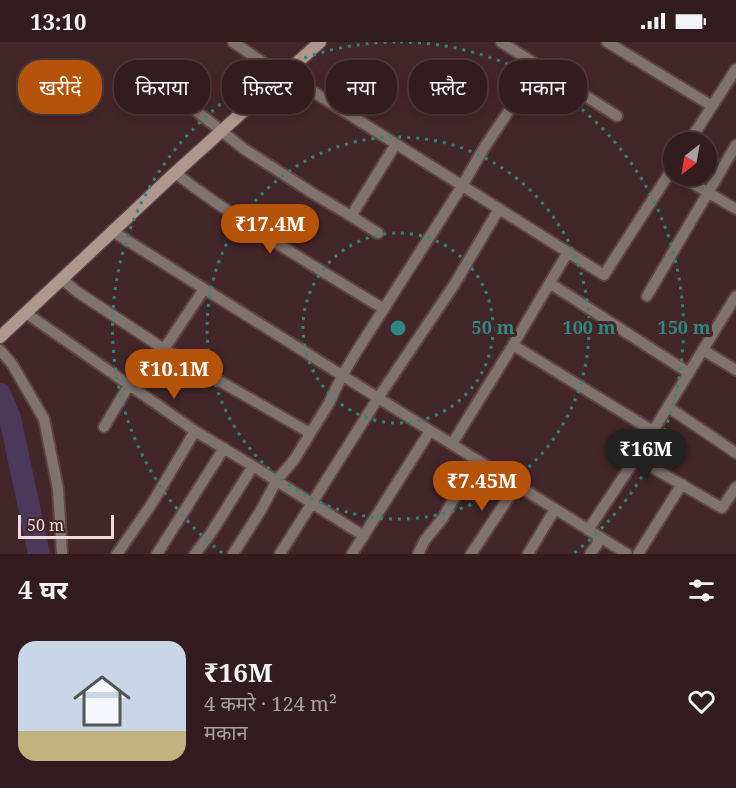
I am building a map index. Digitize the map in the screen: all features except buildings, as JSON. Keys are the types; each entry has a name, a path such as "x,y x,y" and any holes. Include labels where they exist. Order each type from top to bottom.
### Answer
{"main road":[{"path":"300,60 320,42"},
{"path":"0,337 241,114"}],"street":[{"path":"233,42 261,60"},
{"path":"501,42 617,116"},
{"path":"607,42 712,106"},
{"path":"695,132 736,69"},
{"path":"314,93 604,275 664,186"},
{"path":"200,114 244,148 378,234"},
{"path":"233,554 277,480 294,460 329,403 342,376 507,114"},
{"path":"351,216 396,144"},
{"path":"647,296 736,145"},
{"path":"175,173 198,191 298,257 384,309"},
{"path":"698,186 736,208"},
{"path":"280,554 378,398 454,285 500,209"},
{"path":"112,231 627,554"},
{"path":"452,444 568,252"},
{"path":"62,279 76,291 164,349 310,434"},
{"path":"550,284 689,373"},
{"path":"104,427 129,385 164,349 204,289"},
{"path":"592,533 612,492 636,458 735,299"},
{"path":"27,313 195,431 364,536"},
{"path":"513,345 652,431"},
{"path":"0,350 12,364 44,419 58,489 62,554"},
{"path":"703,350 736,370"},
{"path":"668,407 736,453"},
{"path":"117,554 151,505 195,431"},
{"path":"352,554 430,431"},
{"path":"157,554 224,448"},
{"path":"636,458 722,508 736,487"},
{"path":"418,554 425,540 443,518 461,486 479,461"},
{"path":"195,554 211,533 253,466"},
{"path":"638,554 682,484"},
{"path":"471,554 517,485"},
{"path":"528,554 555,509"},
{"path":"590,554 598,543 592,533"}],"waterway":[{"path":"0,394 10,418 39,554"}]}
